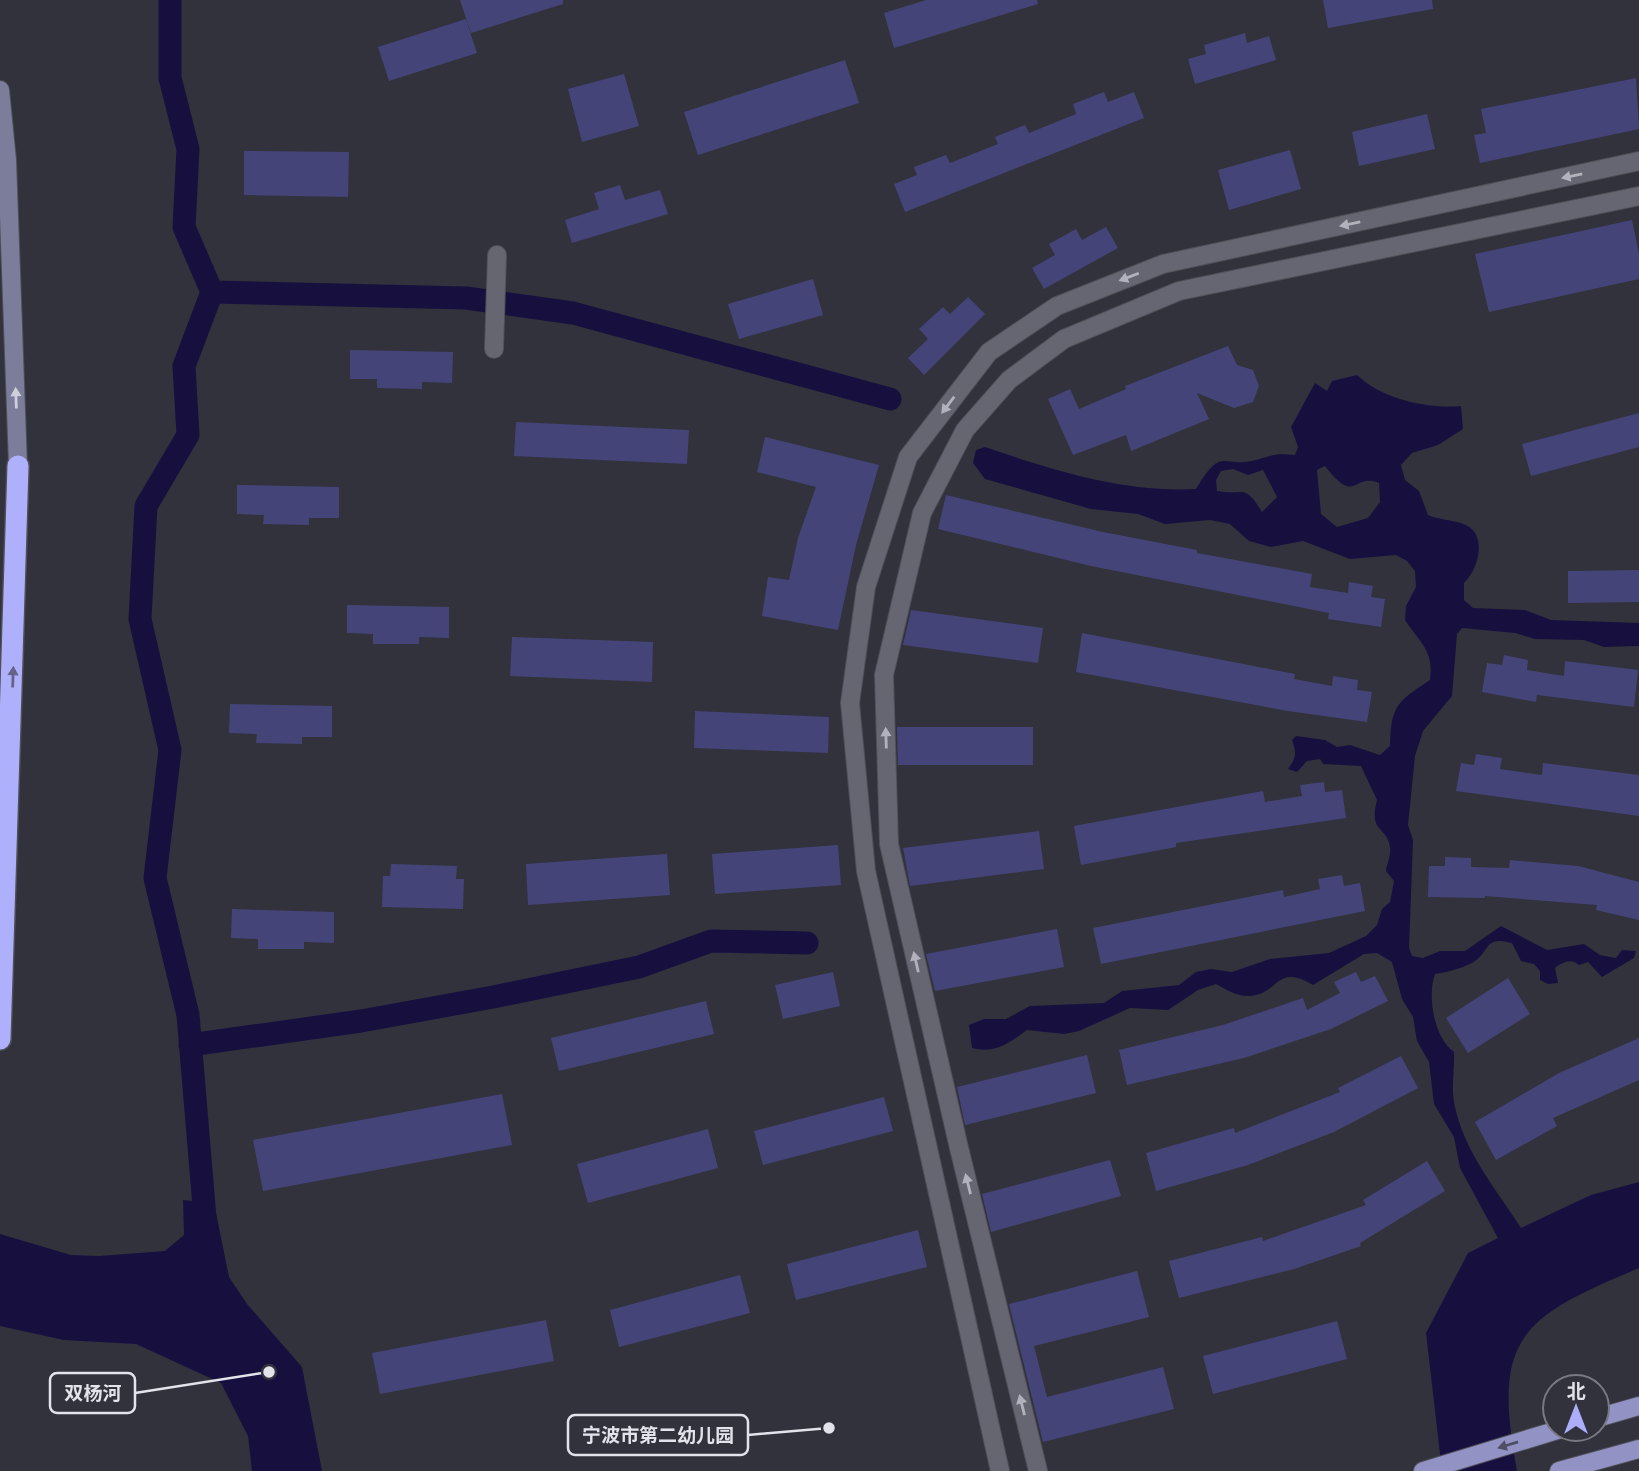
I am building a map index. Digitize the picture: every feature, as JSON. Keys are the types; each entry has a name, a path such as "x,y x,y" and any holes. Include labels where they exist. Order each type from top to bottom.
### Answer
{"highway":[{"path":"0,1039 18,466"}],"main road":[{"path":"0,90 7,160 18,466"},
{"path":"1611,1414 1639,1406"},
{"path":"1423,1471 1541,1435"},
{"path":"1566,1469 1639,1449"}],"street":[{"path":"1000,1471 866,871 850,703 866,587 908,457 989,352 1057,306 1163,264 1639,161"},
{"path":"1038,1471 959,1148 889,844 884,675 922,513 965,430 1009,380 1064,339 1179,291 1639,196"},
{"path":"494,349 497,255"}],"shaded area":[{"path":"1357,375 1379,390 1406,401 1434,406 1461,406 1463,429 1438,445 1412,453 1401,465 1405,480 1419,491 1428,515 1466,525 1477,537 1477,562 1464,583 1464,600 1473,608 1525,610 1551,620 1639,623 1639,646 1604,647 1584,640 1535,639 1515,633 1462,628 1457,634 1452,696 1423,731 1415,756 1408,825 1413,840 1409,948 1412,956 1423,958 1440,951 1465,951 1501,926 1547,950 1584,944 1600,955 1616,958 1622,950 1636,951 1634,958 1602,977 1588,962 1579,965 1570,961 1564,963 1555,968 1558,983 1548,984 1540,980 1540,971 1534,964 1521,961 1512,943 1496,941 1472,963 1435,974 1432,1005 1441,1037 1454,1052 1453,1096 1458,1120 1472,1153 1521,1228 1591,1195 1639,1182 1639,1268 1566,1302 1542,1319 1524,1338 1513,1361 1509,1390 1510,1426 1517,1471 1442,1471 1426,1333 1468,1253 1498,1238 1460,1168 1454,1137 1434,1104 1429,1062 1417,1041 1413,1017 1402,999 1392,962 1377,953 1364,954 1313,985 1301,979 1284,978 1258,995 1236,994 1216,984 1198,990 1168,1010 1130,1008 1079,1031 1064,1034 1027,1030 995,1048 972,1048 969,1025 984,1019 1006,1019 1030,1006 1104,1003 1122,991 1179,985 1196,972 1211,969 1232,972 1270,959 1329,953 1366,936 1377,925 1382,909 1390,902 1394,881 1386,871 1390,848 1375,819 1377,800 1361,766 1323,764 1320,759 1307,761 1297,772 1288,769 1295,756 1292,740 1296,736 1325,740 1337,747 1350,745 1380,755 1390,746 1392,721 1398,706 1430,680 1428,654 1405,620 1406,606 1416,587 1415,571 1407,561 1396,555 1350,559 1303,541 1271,547 1249,541 1230,524 1210,520 1165,524 1138,514 1091,509 985,479 973,463 976,450 985,447 1036,464 1116,484 1196,489 1218,462 1244,462 1278,454 1295,455 1298,447 1291,427 1315,383 1327,391 1332,381","holes":["1325,466 1335,478 1349,486 1364,481 1379,483 1380,502 1368,518 1337,527 1321,514 1317,470","1233,469 1248,475 1263,470 1277,497 1262,512 1247,493 1217,491 1216,480 1221,471"]},
{"path":"183,1200 214,1203 229,1277 247,1304 302,1367 322,1471 252,1471 248,1436 221,1383 136,1344 64,1340 0,1326 0,1234 71,1255 99,1256 165,1251 184,1235"}],"building":[{"path":"460,0 563,0 563,4 471,33"},
{"path":"926,0 1037,0 1038,4 894,48 884,13"},
{"path":"1323,0 1432,0 1433,9 1328,28"},
{"path":"466,19 477,53 389,81 378,47"},
{"path":"1245,33 1247,43 1269,36 1276,60 1195,84 1188,59 1206,54 1204,45"},
{"path":"845,60 859,103 698,155 684,112"},
{"path":"624,74 639,126 582,142 568,89"},
{"path":"1636,78 1639,129 1480,163 1474,135 1486,133 1481,109"},
{"path":"1104,92 1108,102 1134,92 1144,118 905,212 894,184 917,175 914,167 946,155 950,163 998,144 995,137 1025,125 1029,133 1076,114 1073,104"},
{"path":"1427,114 1435,149 1359,166 1352,132"},
{"path":"1290,150 1301,189 1229,210 1218,170"},
{"path":"244,151 349,152 348,197 244,195"},
{"path":"620,185 625,200 660,190 668,214 572,243 565,220 599,209 594,193"},
{"path":"1632,220 1639,254 1639,279 1489,312 1475,254"},
{"path":"1106,227 1118,248 1044,289 1032,268 1055,255 1049,244 1076,229 1082,240"},
{"path":"813,279 823,315 739,339 728,304"},
{"path":"968,297 985,314 924,375 908,358 928,339 919,329 943,307 950,314"},
{"path":"1228,346 1237,365 1253,370 1259,386 1253,402 1234,408 1197,393 1209,419 1131,451 1126,435 1073,455 1048,399 1070,389 1079,409 1126,389 1125,386"},
{"path":"350,350 453,352 452,383 422,382 422,389 377,388 377,379 350,379"},
{"path":"1639,413 1639,447 1531,476 1522,444"},
{"path":"516,422 689,430 687,464 514,456"},
{"path":"765,437 879,465 856,545 838,630 762,616 768,577 789,580 798,538 816,487 757,472"},
{"path":"237,485 339,487 339,518 309,518 309,525 263,524 264,515 237,514"},
{"path":"946,495 1103,532 1197,550 1197,553 1312,574 1310,587 1348,593 1349,582 1373,586 1371,597 1385,599 1381,627 1328,619 1329,613 1091,566 938,529"},
{"path":"1639,570 1639,602 1568,603 1568,571"},
{"path":"347,605 449,607 449,638 419,637 419,644 373,644 373,634 347,633"},
{"path":"911,610 1043,628 1038,663 903,645"},
{"path":"1082,633 1295,674 1294,679 1332,686 1333,676 1358,680 1357,690 1372,692 1367,722 1288,711 1076,672"},
{"path":"512,637 653,642 652,682 510,676"},
{"path":"1504,655 1528,660 1527,670 1564,676 1565,661 1638,670 1634,707 1537,695 1536,702 1482,692 1487,663 1502,665"},
{"path":"230,704 332,706 332,737 302,737 302,744 256,743 257,734 229,733"},
{"path":"695,711 829,717 828,753 694,748"},
{"path":"897,727 1033,727 1033,765 898,765"},
{"path":"1476,754 1502,758 1500,769 1542,775 1543,763 1639,775 1639,816 1456,791 1461,763 1474,765"},
{"path":"1324,782 1325,792 1342,790 1346,818 1176,843 1176,847 1081,865 1074,826 1263,791 1265,802 1302,796 1300,785"},
{"path":"1039,831 1044,869 910,886 903,848"},
{"path":"838,845 841,885 715,894 712,854"},
{"path":"667,854 670,895 528,905 526,864"},
{"path":"1445,857 1471,858 1471,867 1509,868 1510,860 1578,866 1639,882 1639,920 1596,910 1597,905 1485,896 1428,897 1429,866 1445,866"},
{"path":"391,864 457,866 456,879 464,879 463,909 382,907 383,876 390,876"},
{"path":"1342,875 1344,886 1360,883 1365,911 1101,964 1093,928 1283,890 1284,897 1320,889 1318,879"},
{"path":"232,909 334,912 334,943 304,942 304,949 258,949 258,939 231,938"},
{"path":"1057,929 1064,967 935,991 926,954"},
{"path":"833,972 840,1006 783,1019 775,985"},
{"path":"1356,972 1361,982 1375,976 1388,1001 1331,1029 1244,1058 1127,1085 1119,1050 1223,1025 1303,998 1307,1010 1340,993 1334,982"},
{"path":"1508,978 1530,1014 1468,1053 1446,1018"},
{"path":"706,1001 714,1034 559,1071 551,1038"},
{"path":"1639,1038 1639,1080 1553,1118 1557,1126 1496,1160 1475,1122 1559,1073"},
{"path":"1087,1055 1096,1093 965,1125 957,1087"},
{"path":"1401,1056 1418,1088 1334,1132 1248,1165 1156,1191 1146,1153 1234,1128 1235,1133 1340,1092 1338,1088"},
{"path":"502,1094 512,1145 263,1191 253,1140"},
{"path":"884,1097 893,1131 763,1165 754,1131"},
{"path":"708,1129 718,1168 588,1203 577,1164"},
{"path":"1110,1160 1121,1196 991,1232 982,1194"},
{"path":"1427,1161 1445,1191 1360,1243 1361,1246 1294,1269 1179,1298 1169,1261 1262,1237 1263,1241 1366,1205 1363,1200"},
{"path":"918,1230 927,1267 796,1300 787,1264"},
{"path":"1137,1271 1149,1317 1034,1346 1047,1397 1163,1367 1174,1409 1043,1442 1009,1304"},
{"path":"740,1275 750,1313 619,1347 610,1310"},
{"path":"546,1320 554,1361 380,1394 372,1353"},
{"path":"1337,1321 1347,1359 1213,1394 1203,1356"}],"waterway":[{"path":"170,0 170,78 188,149 184,227 212,292 184,366 188,435 146,506 140,619 170,750 155,878 188,1015 206,1230"},
{"path":"212,292 466,298 573,313 890,399"},
{"path":"190,1045 361,1021 493,997 639,967 711,941 807,943"}],"place":[{"name":"双杨河","path":"269,1372"},
{"name":"宁波市第二幼儿园","path":"829,1428"}]}
